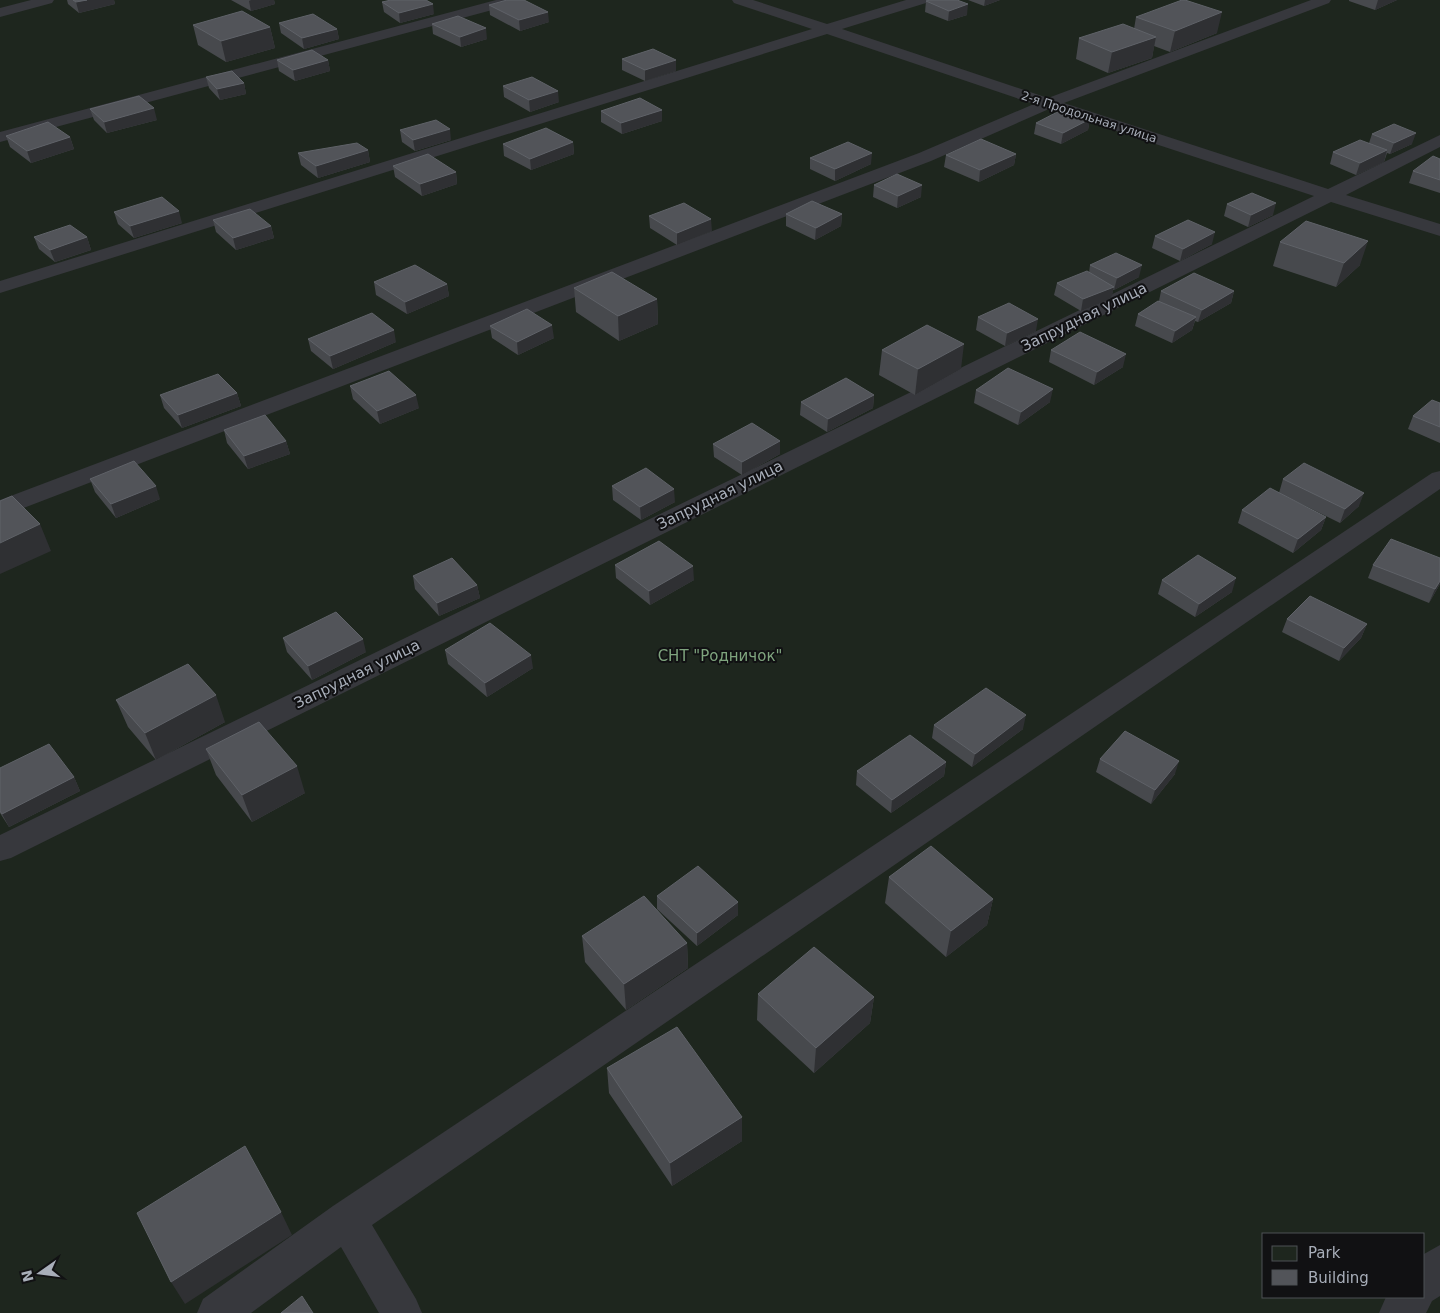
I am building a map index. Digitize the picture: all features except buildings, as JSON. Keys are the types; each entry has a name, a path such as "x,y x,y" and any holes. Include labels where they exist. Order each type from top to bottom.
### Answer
{"lane":[{"path":"0,12 47,0"},
{"path":"0,137 513,0"},
{"name":"2-я Продольная улица","path":"739,0 1047,104 1329,196 1440,230"},
{"path":"0,287 921,0"},
{"path":"0,509 916,160 1047,104 1324,0"},
{"name":"Запрудная улица","path":"0,849 1440,140"},
{"path":"217,1313 347,1219 1440,478"},
{"path":"347,1219 402,1313"},
{"path":"1425,1283 1440,1265"},
{"path":"1399,1313 1412,1298"}],"green space":[{"name":"СНТ \"Родничок\"","path":"0,0 1440,0 1440,1313 0,1313"}]}
